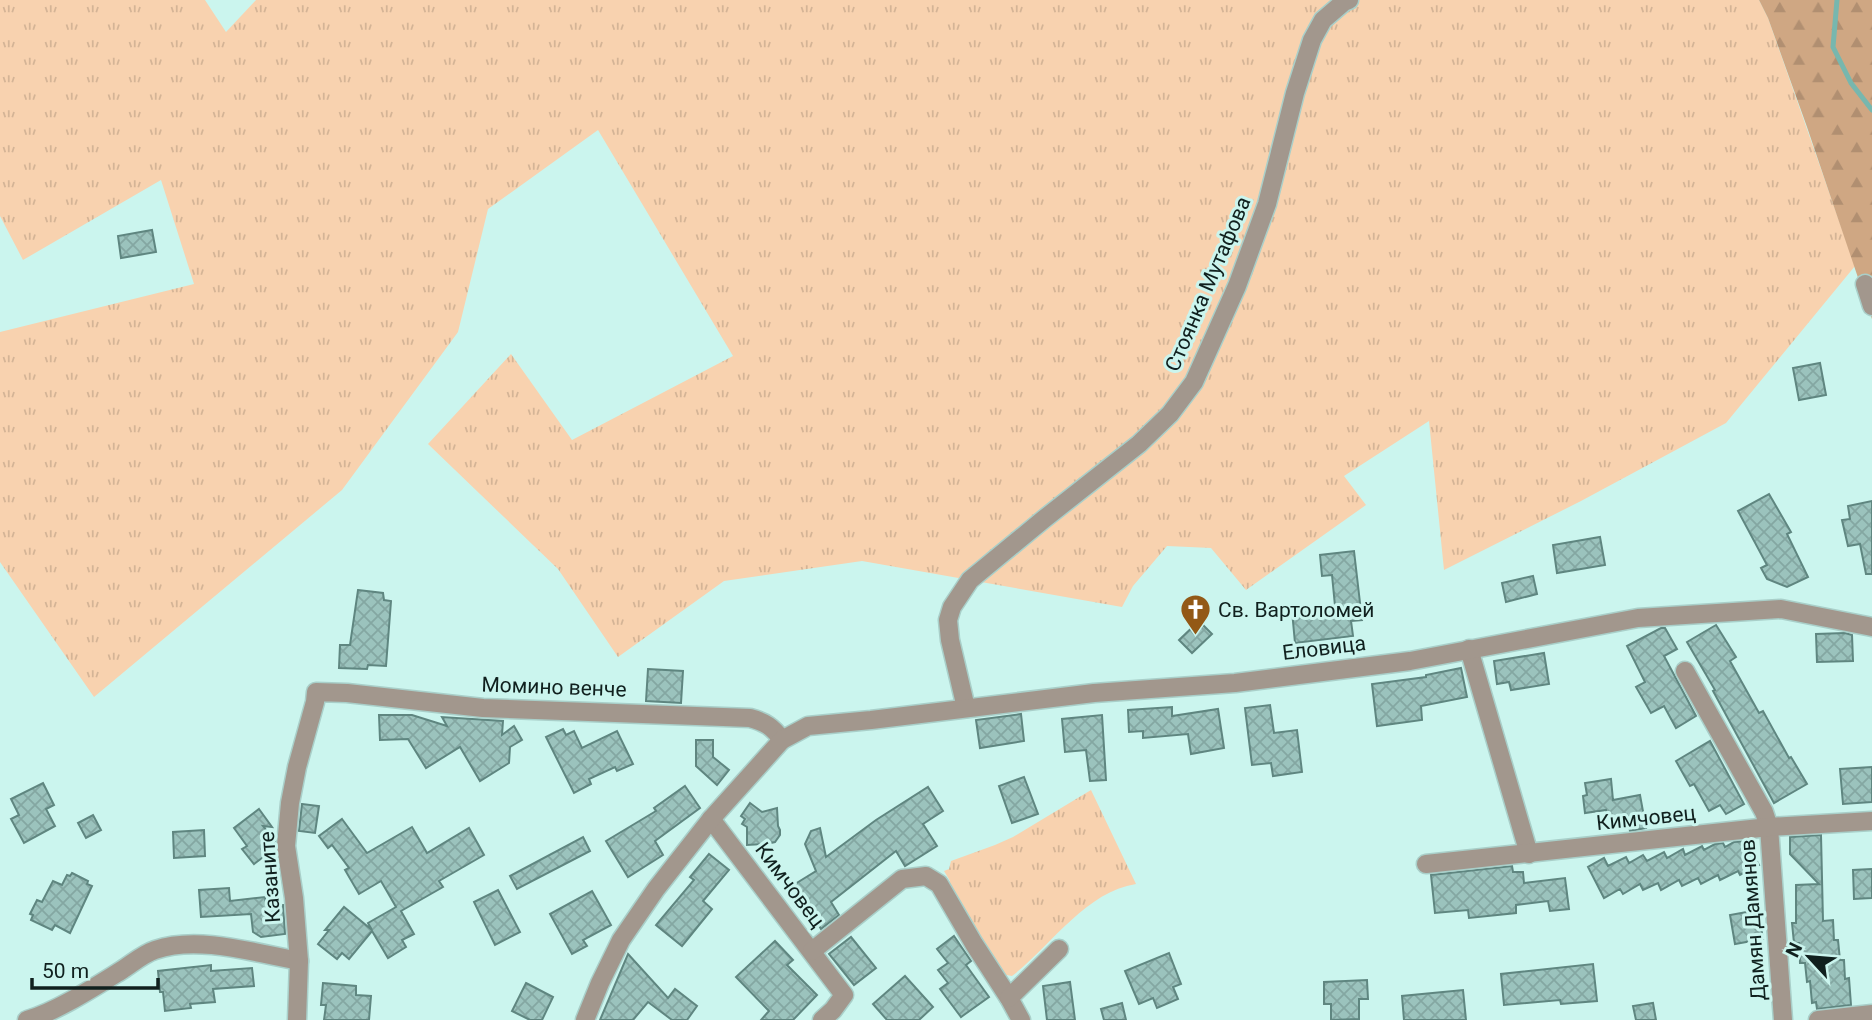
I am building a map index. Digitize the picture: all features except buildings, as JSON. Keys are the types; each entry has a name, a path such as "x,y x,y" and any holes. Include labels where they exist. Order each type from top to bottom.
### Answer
{"street":[{"name":"Стоянка Мутафова","path":"966,708 950,640 948,620 952,607 970,580 1139,444 1170,414 1194,382 1237,286 1267,204 1295,93 1312,40 1323,20 1349,0"},
{"path":"1865,284 1872,306"},
{"name":"Еловица","path":"782,740 808,726 1094,692 1235,683 1410,661 1638,618 1781,609 1872,627"},
{"path":"1469,649 1529,854"},
{"name":"Дамян Дамянов","path":"1685,671 1764,812 1769,827 1783,1020"},
{"name":"Момино венче","path":"316,692 483,708 750,718 765,722 782,740"},
{"name":"Казаните","path":"298,1020 299,961 294,898 286,846 297,767 316,692"},
{"path":"585,1020 621,940 656,889 711,819 782,740"},
{"name":"Кимчовец","path":"711,819 812,951 902,879 926,876 939,884 1021,1020"},
{"name":"Кимчовец","path":"1426,864 1769,827 1872,821"},
{"path":"26,1020 66,1002 143,956 170,946 210,944 299,961"},
{"path":"1009,998 1059,949"},
{"path":"812,951 844,995 827,1015"},
{"path":"1818,1020 1872,1014"}],"green space":[{"path":"0,0 205,0 226,32 256,0 1759,0 1768,18 1855,266 1726,423 1581,501 1444,570 1429,421 1344,476 1366,505 1246,590 1211,548 1167,546 1133,586 1122,607 862,561 724,581 618,657 558,569 428,444 511,354 572,440 733,356 598,130 488,209 458,332 342,490 94,697 0,562 0,332 194,284 161,180 23,260 0,216"},
{"path":"1759,0 1872,0 1872,319 1807,127"},
{"path":"1091,790 1136,884 1118,889 1085,909 1012,976 1001,974 947,883 950,881 944,871 949,869 951,861 1013,837"}],"waterway":[{"path":"1837,0 1833,47 1851,83 1872,110"}],"place":[{"name":"Св. Вартоломей","path":"1195,637"}]}
